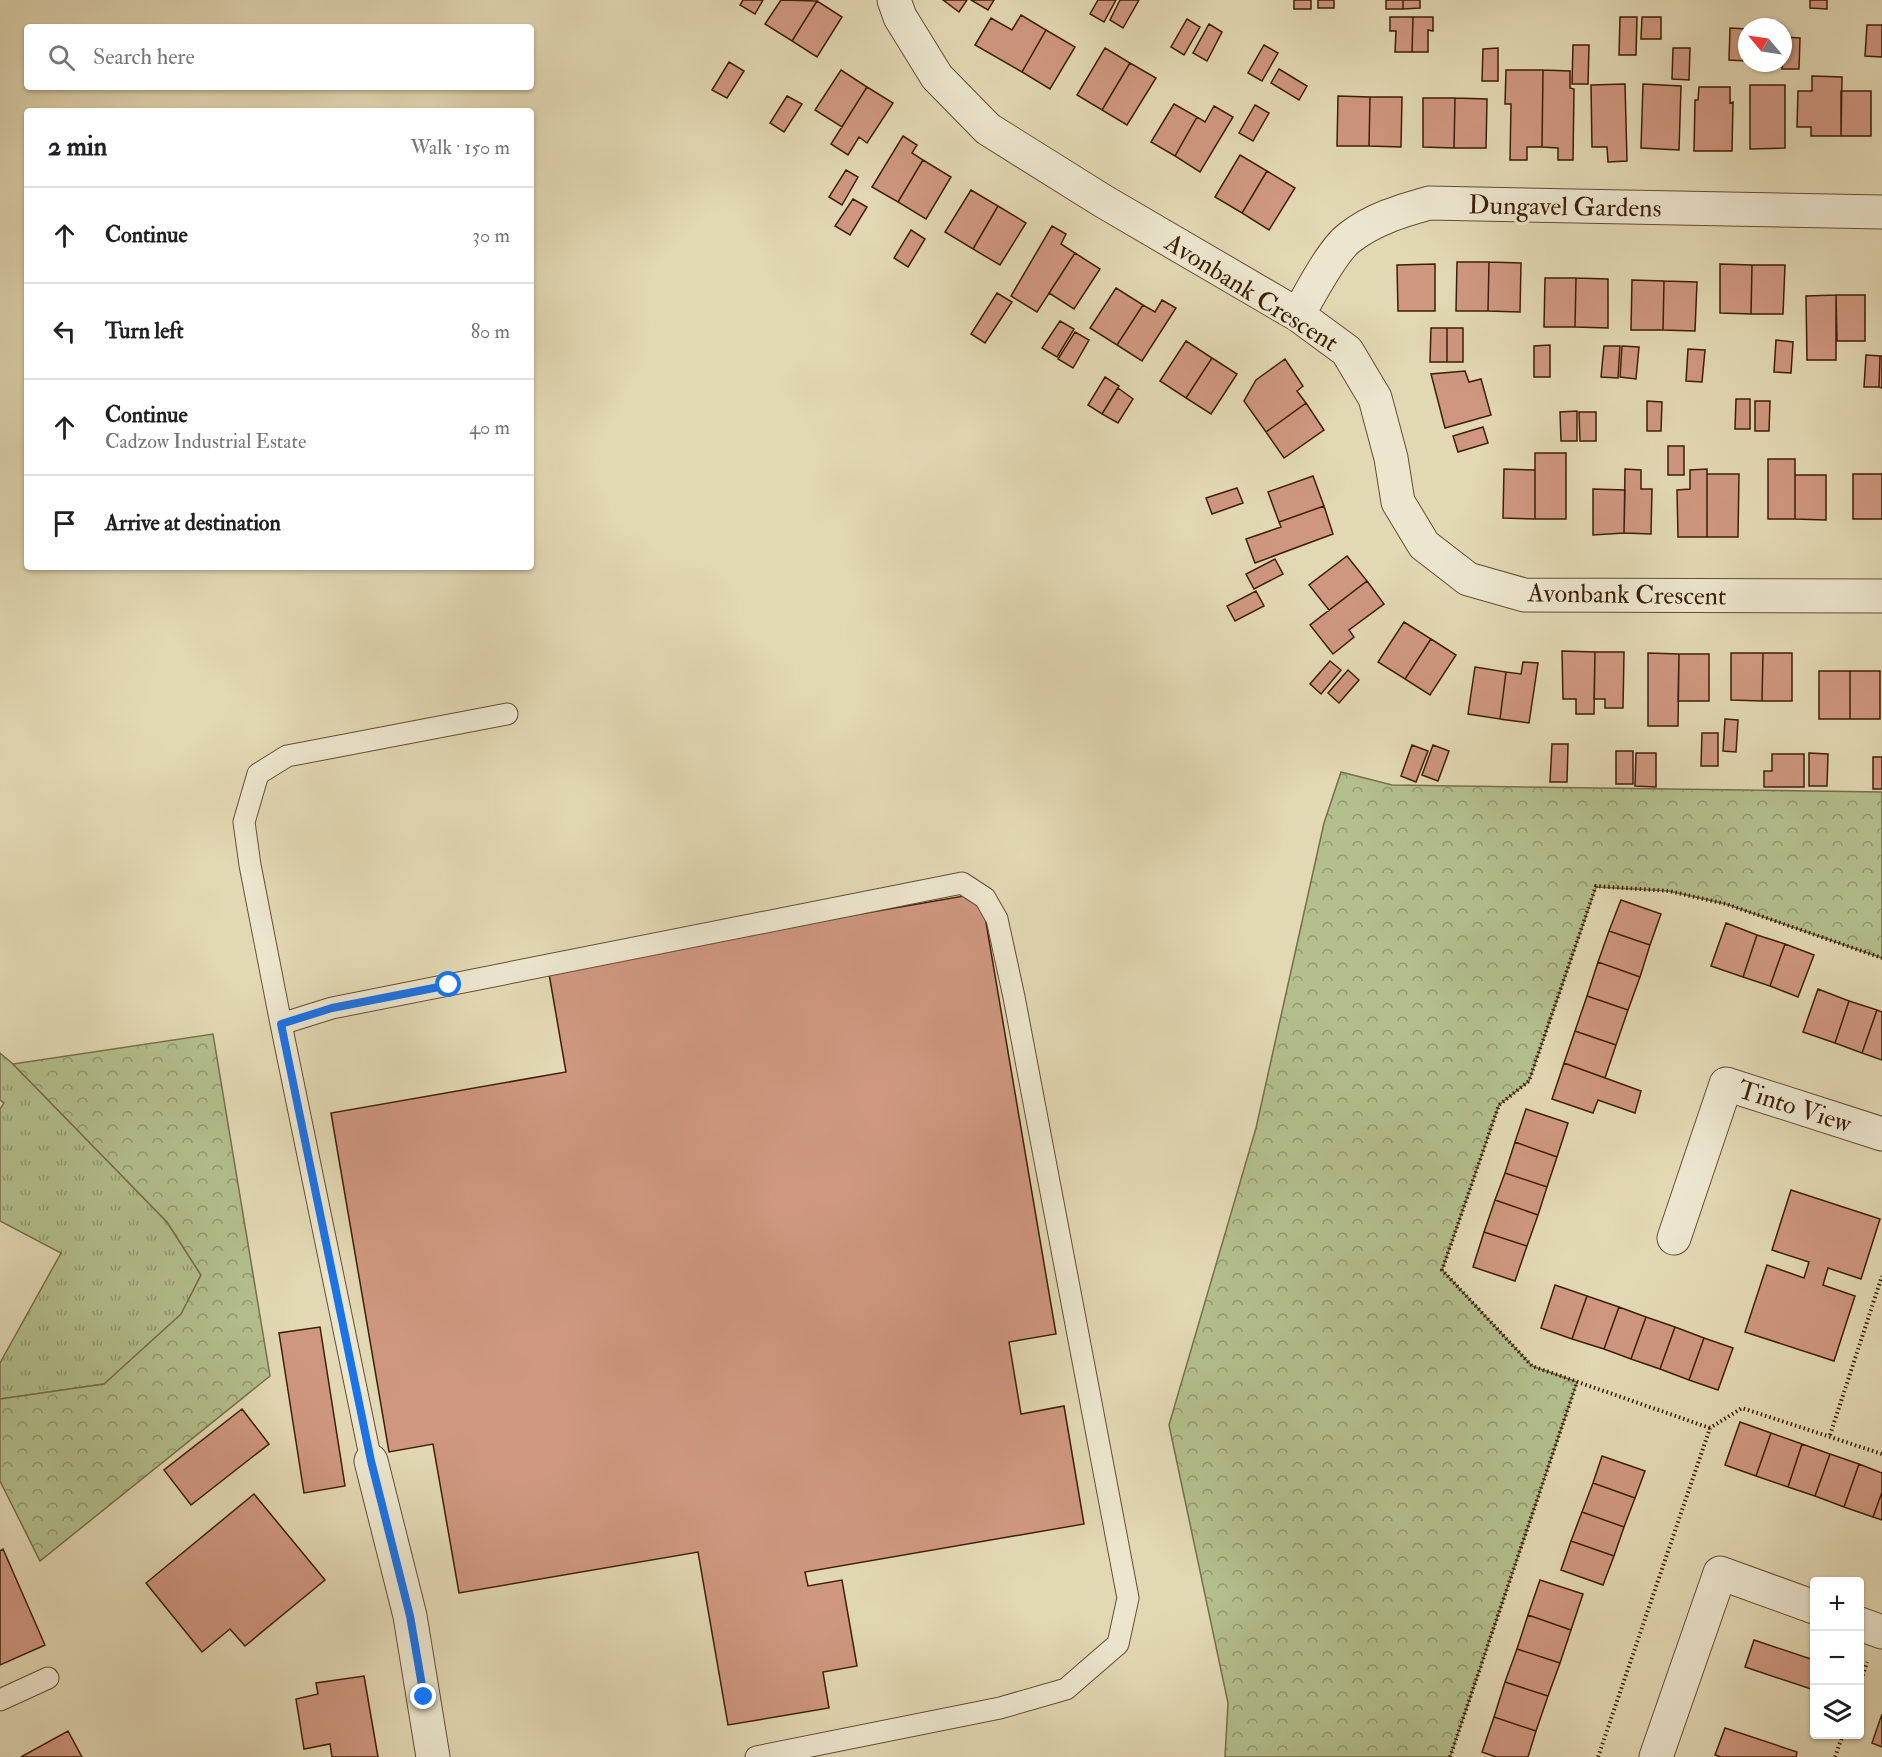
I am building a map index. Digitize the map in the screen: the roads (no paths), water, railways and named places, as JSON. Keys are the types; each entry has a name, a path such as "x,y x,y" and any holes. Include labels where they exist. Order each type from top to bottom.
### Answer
{"street":[{"name":"Avonbank Crescent","path":"894,0 900,17 937,77 988,129 1103,201 1298,315 1347,351 1375,398 1391,458 1398,502 1424,545 1468,579 1524,595 1882,596"},
{"name":"Dungavel Gardens","path":"1298,315 1324,270 1348,239 1388,215 1429,203 1882,212"},
{"name":"Tinto View","path":"1674,1238 1726,1084 1882,1134"},
{"path":"371,1461 410,1616 433,1757"},
{"path":"1656,1757 1720,1574 1810,1606"},
{"path":"1864,1625 1882,1632"}],"lane":[{"path":"371,1461 281,1024 250,865 244,822 258,774 287,756 507,714"},
{"path":"281,1024 332,1008 962,883 985,898 997,919 1014,997 1128,1599 1118,1644 1066,1689 1000,1708 769,1756"},
{"path":"0,1700 48,1678"}]}
